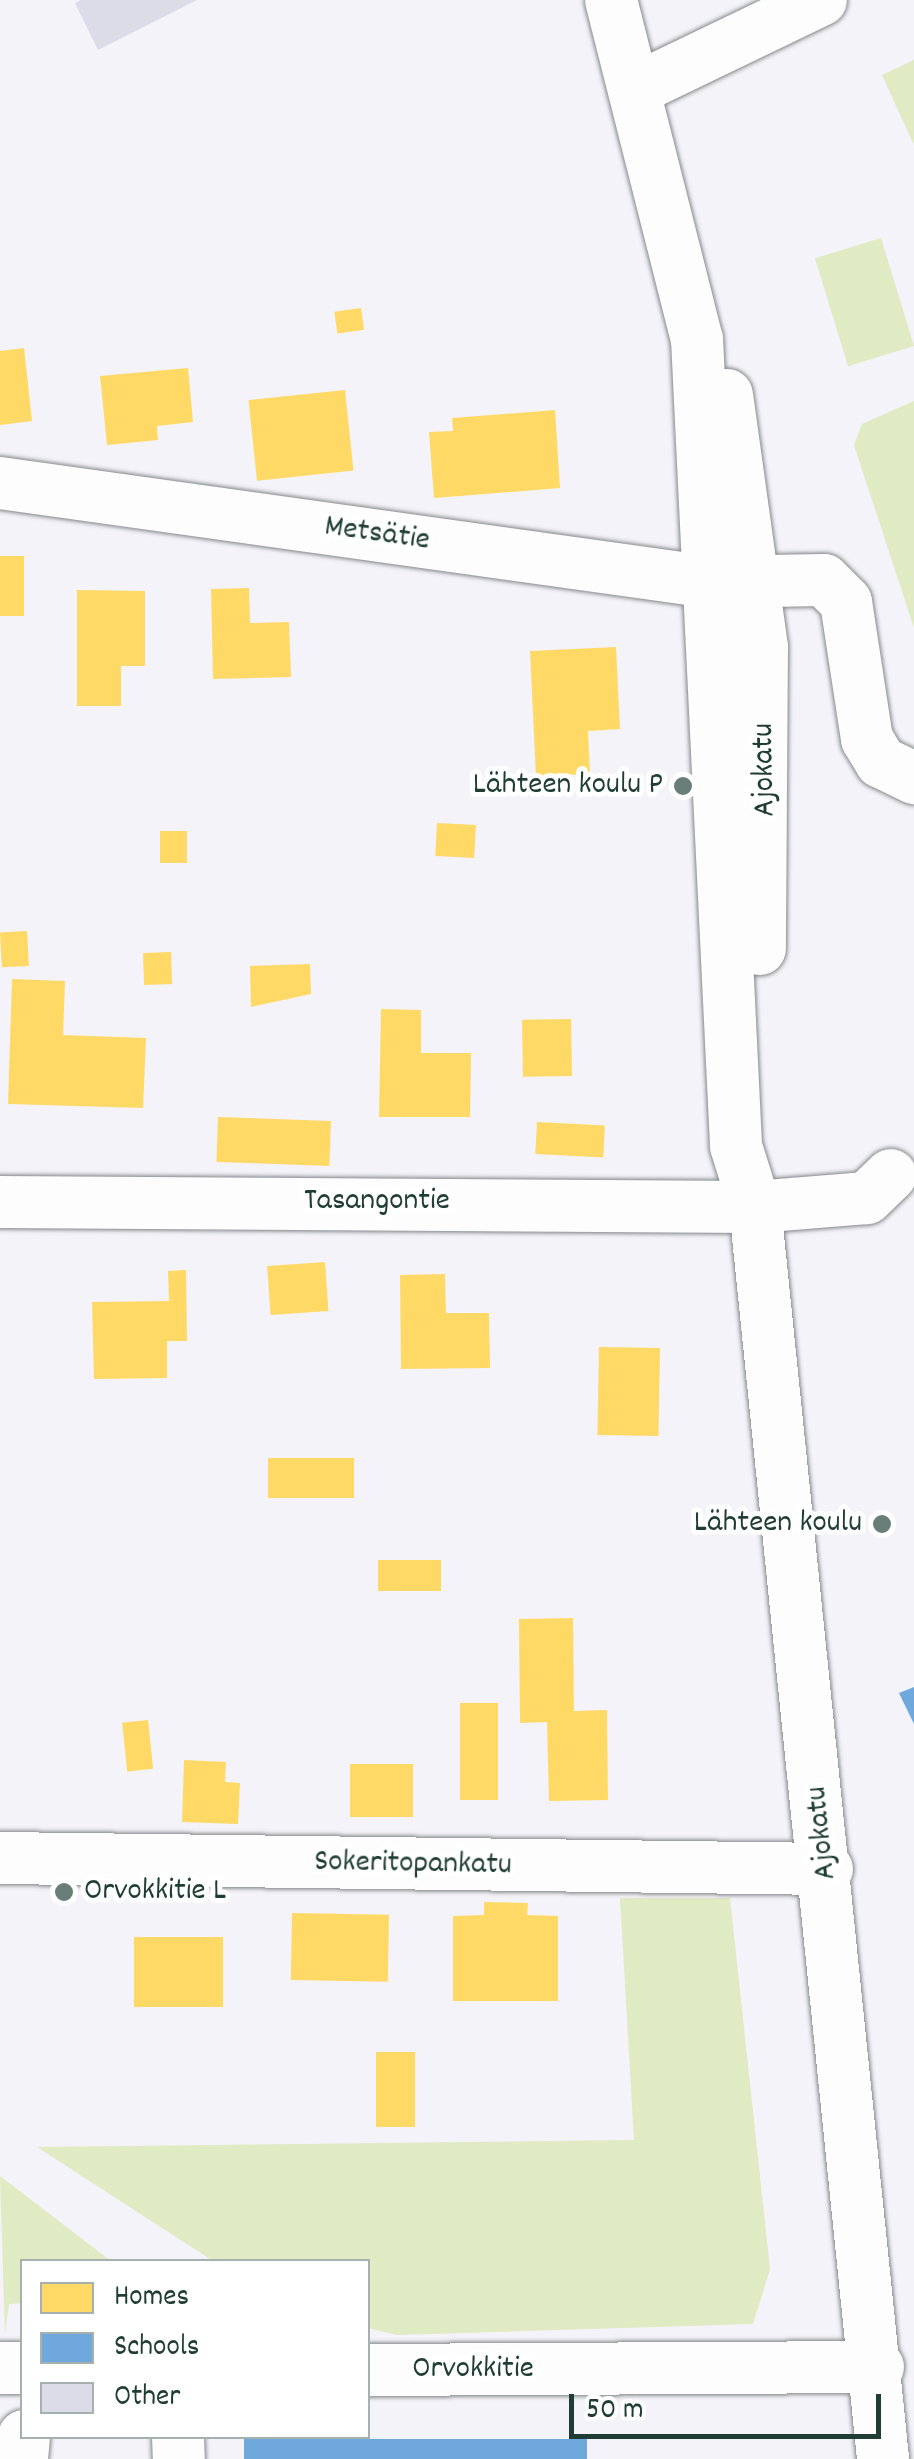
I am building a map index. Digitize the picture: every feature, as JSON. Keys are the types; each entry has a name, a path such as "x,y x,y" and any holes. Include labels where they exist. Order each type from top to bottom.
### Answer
{"street":[{"name":"Ajokatu","path":"610,0 638,88 696,339 727,396 732,584 764,702 767,834 758,896 770,1172 755,1207 878,2367 883,2459"},
{"path":"638,88 748,15 820,0"},
{"name":"Metsätie","path":"0,483 732,584 824,580 846,602 868,739 881,762 914,778"},
{"name":"Tasangontie","path":"0,1202 755,1207 868,1198 891,1176"},
{"name":"Sokeritopankatu","path":"0,1858 827,1869"},
{"name":"Orvokkitie","path":"370,2370 878,2367"}],"green space":[{"path":"914,60 914,145 882,75"},
{"path":"881,238 914,346 848,366 815,258"},
{"path":"914,401 914,628 854,445 862,424"},
{"path":"620,1898 730,1898 770,2269 753,2324 397,2335 370,2328 370,2259 210,2259 37,2147 634,2140"},
{"path":"0,2176 108,2259 20,2259 20,2303 9,2304 5,2334"}],"building: Homes":[{"path":"361,308 364,330 337,334 334,312"},
{"path":"24,348 32,421 0,425 0,351"},
{"path":"188,368 193,422 157,426 158,440 107,445 100,376"},
{"path":"345,390 353,471 257,481 249,400"},
{"path":"555,410 560,488 434,498 429,432 453,431 452,418"},
{"path":"0,556 24,556 24,616 0,616"},
{"path":"249,588 250,623 289,622 291,677 213,679 211,589"},
{"path":"77,590 145,591 145,666 121,666 121,706 77,706"},
{"path":"616,647 620,729 588,731 590,774 536,776 530,651"},
{"path":"437,823 476,825 474,858 435,856"},
{"path":"160,831 187,831 187,863 160,863"},
{"path":"27,931 29,966 2,967 0,932"},
{"path":"171,952 172,984 144,985 143,953"},
{"path":"310,964 311,994 251,1007 250,966"},
{"path":"12,979 65,981 63,1035 146,1038 143,1108 8,1104"},
{"path":"381,1009 421,1010 421,1053 471,1053 470,1117 379,1117"},
{"path":"571,1019 572,1076 523,1077 522,1020"},
{"path":"218,1117 331,1121 329,1166 216,1162"},
{"path":"537,1122 605,1126 603,1158 535,1154"},
{"path":"325,1262 328,1311 271,1315 267,1266"},
{"path":"186,1270 187,1341 167,1341 167,1378 94,1379 92,1302 169,1301 168,1271"},
{"path":"445,1274 446,1313 489,1313 490,1368 401,1369 400,1275"},
{"path":"599,1347 660,1348 658,1436 597,1435"},
{"path":"268,1458 354,1458 354,1498 268,1498"},
{"path":"378,1560 441,1560 441,1591 378,1591"},
{"path":"573,1618 574,1711 607,1710 608,1800 549,1801 547,1722 520,1723 519,1619"},
{"path":"460,1703 498,1703 498,1800 460,1800"},
{"path":"148,1720 153,1769 127,1771 122,1723"},
{"path":"184,1760 226,1762 225,1782 240,1783 238,1824 182,1822"},
{"path":"350,1764 413,1764 413,1817 350,1817"},
{"path":"484,1902 528,1903 527,1915 558,1916 558,2001 453,2001 453,1916 484,1915"},
{"path":"292,1913 389,1915 388,1982 291,1980"},
{"path":"134,1937 223,1937 223,2007 134,2007"},
{"path":"376,2052 415,2052 415,2127 376,2127"}],"building: Schools":[{"path":"914,1687 914,1724 899,1693"},
{"path":"244,2439 587,2439 587,2459 244,2459"}],"building: Other":[{"path":"81,0 197,0 98,50 75,3"}],"place":[{"name":"Lähteen koulu P","path":"683,786"},
{"name":"Lähteen koulu","path":"882,1524"},
{"name":"Orvokkitie L","path":"64,1892"}]}
